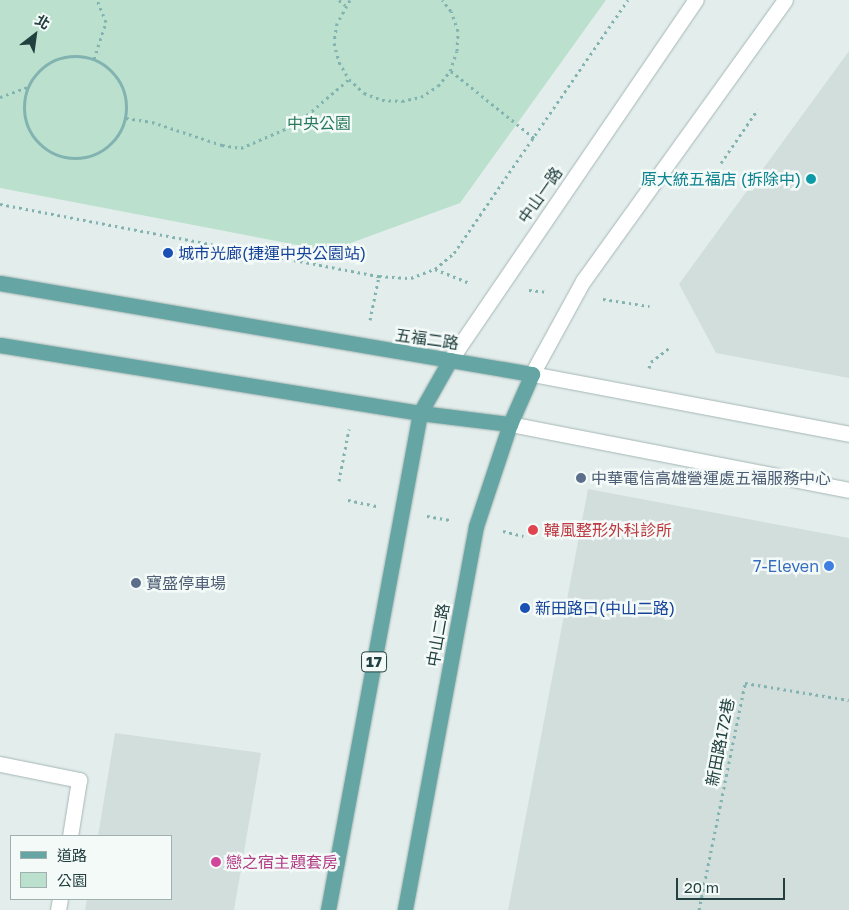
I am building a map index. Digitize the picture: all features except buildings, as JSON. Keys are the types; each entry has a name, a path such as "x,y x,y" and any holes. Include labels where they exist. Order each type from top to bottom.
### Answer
{"main road":[{"name":"中山一路","path":"420,413 450,360 696,0"},
{"path":"532,374 575,294 785,0"},
{"name":"五福二路","path":"0,283 532,374 849,434"},
{"path":"0,345 420,413 510,424 849,490"},
{"name":"中山二路","path":"405,910 476,526 510,424 532,374"},
{"name":"17","path":"328,910 420,413"},
{"path":"0,764 79,780 70,835"}],"path":[{"path":"94,59 106,22 96,0"},
{"path":"338,0 345,5"},
{"path":"350,0 345,5 337,23 334,43 339,62 349,79 364,93 382,100 402,102 421,97 438,86 450,71 457,51 458,31 450,10 442,0"},
{"path":"0,204 379,276 411,278 435,269 454,253 628,0"},
{"path":"66,56 94,59 113,71 122,85 127,101 126,118 120,134 101,151 77,158 60,156 45,148 33,136 26,120 24,104 28,87 36,73 49,62 66,56"},
{"path":"450,71 534,138"},
{"path":"126,118 152,122 222,145 241,148 297,124 349,79"},
{"path":"0,97 28,87"},
{"path":"720,163 758,109"},
{"path":"435,269 460,282 575,294 649,306"},
{"path":"348,500 523,536"},
{"name":"新田路172巷","path":"699,910 745,683 849,700"}],"shaded area":[{"name":"原大統五福店 (拆除中)","path":"849,51 849,378 716,353 679,284"},
{"path":"588,489 849,538 849,910 508,910"},
{"path":"115,733 261,753 234,910 85,910 87,900 172,900 172,835 98,835"}],"green space":[{"name":"中央公園","path":"0,0 606,0 460,203 329,251 0,188"}],"place":[{"name":"原大統五福店 (拆除中)","path":"811,179"},
{"name":"城市光廊(捷運中央公園站)","path":"168,253"},
{"name":"中華電信高雄營運處五福服務中心","path":"581,478"},
{"name":"韓風整形外科診所","path":"533,530"},
{"name":"7-Eleven","path":"829,566"},
{"name":"寶盛停車場","path":"136,583"},
{"name":"新田路口(中山二路)","path":"525,608"},
{"name":"戀之宿主題套房","path":"216,862"}]}
